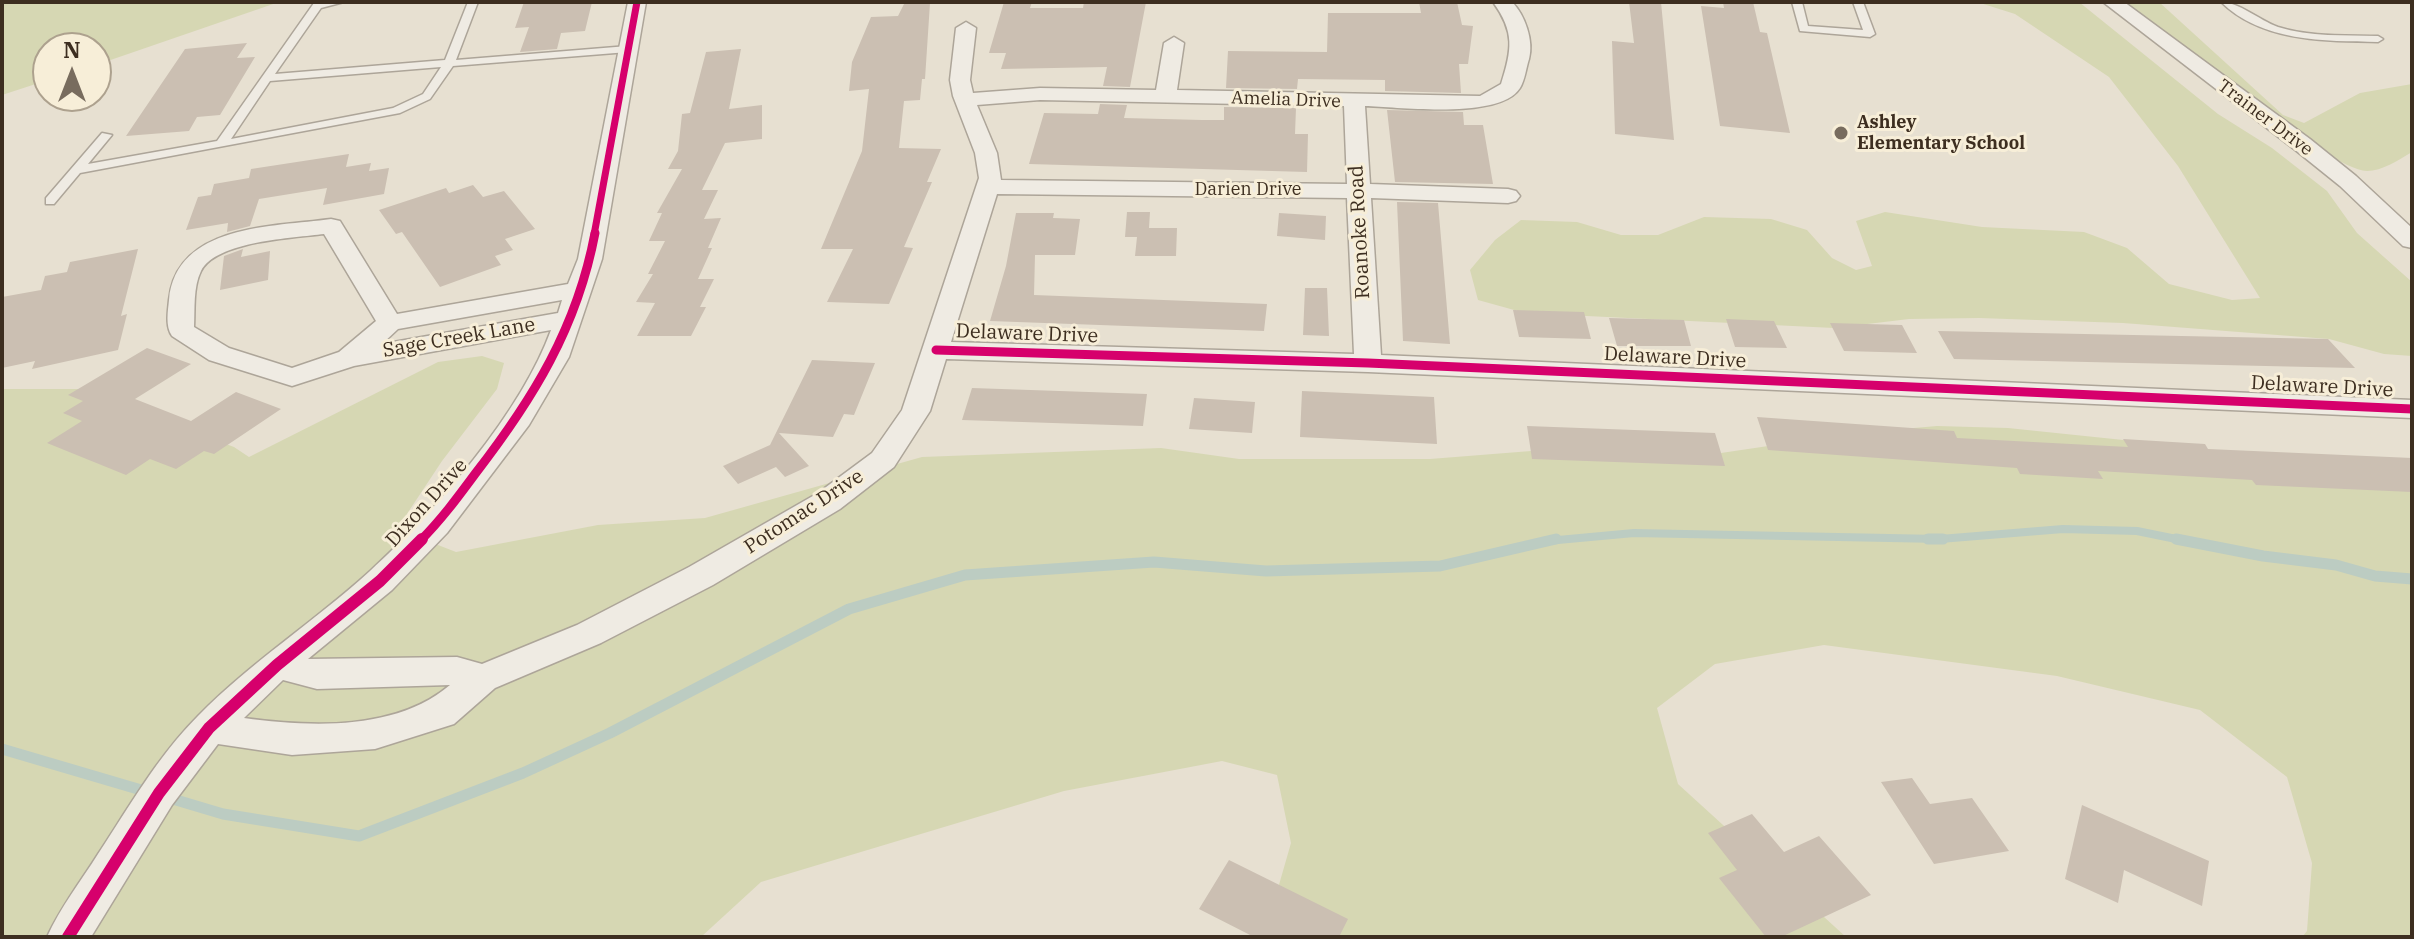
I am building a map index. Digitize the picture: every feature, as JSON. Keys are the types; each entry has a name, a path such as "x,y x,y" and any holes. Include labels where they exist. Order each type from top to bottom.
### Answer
{"street":[{"name":"Dixon Drive","path":"70,934 159,793 209,728 277,665 380,581 436,525 519,418 555,357 590,259 637,2"},
{"name":"Amelia Drive","path":"965,100 1040,94 1466,103 1488,100 1510,87 1522,49 1512,13 1502,2"},
{"name":"Trainer Drive","path":"2112,2 2302,144 2410,237"},
{"name":"Potomac Drive","path":"209,728 292,740 375,734 441,714 483,678 589,634 701,576 829,501 883,460 916,411 988,187 986,153 960,80 966,28"},
{"path":"1165,97 1174,43"},
{"name":"Roanoke Road","path":"1354,101 1368,363"},
{"name":"Darien Drive","path":"988,187 1508,196"},
{"name":"Sage Creek Lane","path":"390,323 331,226 234,242 209,251 193,263 182,292 181,330 194,341 219,354 292,377 349,358 573,304"},
{"name":"Sage Creek Lane","path":"349,358 390,323 573,304"},
{"name":"Delaware Drive","path":"936,350 1368,363 2412,409"},
{"path":"277,665 317,675 457,671 483,678"}],"lane":[{"path":"221,144 318,5 339,2"},
{"path":"76,170 396,111 430,93 473,2"},
{"path":"1797,2 1804,29 1870,34 1858,2"},
{"path":"2226,2 2242,16 2300,37 2378,39"},
{"path":"557,46 581,53"},
{"path":"487,61 521,48"},
{"path":"267,78 628,49"},
{"path":"50,201 106,135"}],"green space":[{"path":"2,2 279,2 112,59 112,32 32,32 32,85 2,95"},
{"path":"1977,2 2079,2 2218,114 2272,148 2327,191 2357,233 2412,282 2412,356 2384,354 2329,339 2123,323 1909,319 1834,328 1525,313 1478,300 1470,270 1495,240 1521,220 1577,222 1621,235 1658,235 1704,217 1771,219 1807,230 1832,258 1856,270 1872,266 1856,221 1885,212 1982,227 2084,232 2127,248 2169,284 2232,300 2260,298 2178,166 2109,77 2015,14"},
{"path":"2124,2 2159,2 2283,115 2304,123 2360,93 2412,84 2412,152 2373,171 2347,165 2284,125"},
{"path":"482,356 504,363 497,389 442,461 397,529 456,552 598,525 705,518 922,457 1161,448 1239,459 1430,459 1531,451 1721,453 1856,433 1937,426 2008,428 2181,446 2412,479 2412,937 2302,937 2307,931 2312,863 2287,777 2200,710 2057,676 1824,645 1715,664 1657,708 1678,784 1846,937 1264,937 1291,843 1277,775 1222,761 1064,791 761,882 701,937 2,937 2,389 81,389 234,447 249,457 438,362"}],"building":[{"path":"524,2 592,2 585,31 561,33 557,49 520,52 529,27 515,28"},
{"path":"905,2 930,3 925,79 922,79 920,100 904,101 899,148 941,149 927,182 932,182 904,247 913,248 889,304 827,302 853,249 821,249 862,151 869,89 849,91 852,62 871,17 898,16"},
{"path":"1004,2 1032,2 1030,8 1083,8 1084,2 1146,2 1130,87 1103,86 1107,67 1001,69 1006,53 989,53"},
{"path":"1419,2 1457,2 1462,25 1473,26 1468,64 1459,64 1461,93 1385,91 1385,80 1298,79 1297,89 1226,88 1228,51 1327,52 1328,13 1421,13"},
{"path":"1629,2 1661,2 1674,140 1615,134 1612,41 1634,43"},
{"path":"1723,2 1753,2 1760,32 1767,33 1790,133 1720,126 1701,6 1724,8"},
{"path":"247,43 237,58 255,57 220,115 197,117 189,131 126,136 185,49"},
{"path":"741,49 729,109 762,105 762,139 725,143 702,190 718,190 704,219 721,218 698,279 714,279 700,307 706,307 691,336 637,336 655,303 636,302 653,274 648,274 665,241 649,241 662,213 657,213 682,169 668,169 678,151 682,114 690,113 706,52"},
{"path":"1100,104 1127,105 1124,118 1202,120 1224,120 1224,107 1296,108 1295,134 1308,134 1307,172 1029,164 1044,113 1098,114"},
{"path":"1387,110 1463,112 1464,125 1483,125 1493,184 1395,182"},
{"path":"349,154 346,167 371,163 369,171 389,168 384,194 323,205 327,188 259,199 250,226 227,232 228,223 186,230 198,197 211,195 214,184 249,178 251,169"},
{"path":"473,185 483,197 504,191 535,229 505,239 513,250 495,256 501,265 440,287 402,232 396,234 379,210 446,188 449,193"},
{"path":"1397,202 1438,203 1450,344 1403,341"},
{"path":"1127,212 1150,212 1149,228 1177,228 1176,256 1135,256 1137,237 1125,237"},
{"path":"1016,213 1054,213 1053,218 1080,219 1075,255 1035,255 1034,295 1267,304 1264,331 990,321 1006,266"},
{"path":"1279,213 1326,216 1325,240 1277,236"},
{"path":"138,249 121,316 127,314 118,350 32,369 35,361 2,368 2,297 41,290 45,276 67,272 70,262"},
{"path":"243,249 241,257 270,251 268,280 220,290 224,256"},
{"path":"1305,288 1327,288 1329,336 1303,335"},
{"path":"1513,310 1584,312 1591,339 1519,337"},
{"path":"1609,318 1684,320 1691,346 1617,346"},
{"path":"1726,319 1774,321 1787,348 1735,347"},
{"path":"1830,323 1902,325 1917,353 1844,351"},
{"path":"1938,331 2328,339 2355,368 1954,359"},
{"path":"147,348 191,364 135,399 191,421 236,392 281,409 214,454 204,451 176,469 150,459 126,475 47,443 82,421 63,413 83,401 68,395"},
{"path":"812,360 875,363 854,415 844,414 833,437 779,433 809,466 785,477 776,467 738,484 723,466 770,445"},
{"path":"972,388 1147,394 1143,426 962,420"},
{"path":"1302,391 1434,397 1437,444 1300,437"},
{"path":"1194,398 1255,402 1252,433 1189,429"},
{"path":"1757,417 1954,431 1957,438 2128,447 2123,439 2205,444 2208,449 2412,458 2412,492 2256,485 2252,480 2098,471 2103,479 2020,474 2017,468 1768,450"},
{"path":"1527,426 1715,433 1725,466 1532,459"},
{"path":"1912,778 1930,804 1972,798 2009,851 1934,864 1881,782"},
{"path":"2082,805 2209,861 2202,906 2124,870 2118,903 2065,879"},
{"path":"1752,814 1784,852 1819,836 1871,895 1781,937 1766,937 1719,878 1737,870 1708,833"},
{"path":"1229,860 1348,919 1339,937 1254,937 1199,909"}],"waterway":[{"path":"1940,539 2063,529 2137,531 2181,540"},
{"path":"1548,541 1634,533 1940,539"},
{"path":"1548,541 1556,539"},
{"path":"1928,539 1940,539"},
{"path":"2176,539 2181,540"},
{"path":"2181,540 2263,556 2336,565 2375,576 2412,579"},
{"path":"2181,540 2186,541"},
{"path":"166,797 223,814 359,836 523,773 610,733 849,609 965,575 1154,562 1266,571 1440,566 1548,541"},
{"path":"2,749 148,792"}],"cycle path":[{"path":"68,937 159,793 209,728 277,665 380,581 436,525 519,418 555,357 590,259 637,2"},
{"path":"936,350 1368,363 2412,409"}],"place":[{"name":"Ashley Elementary School","path":"1841,133"}]}
